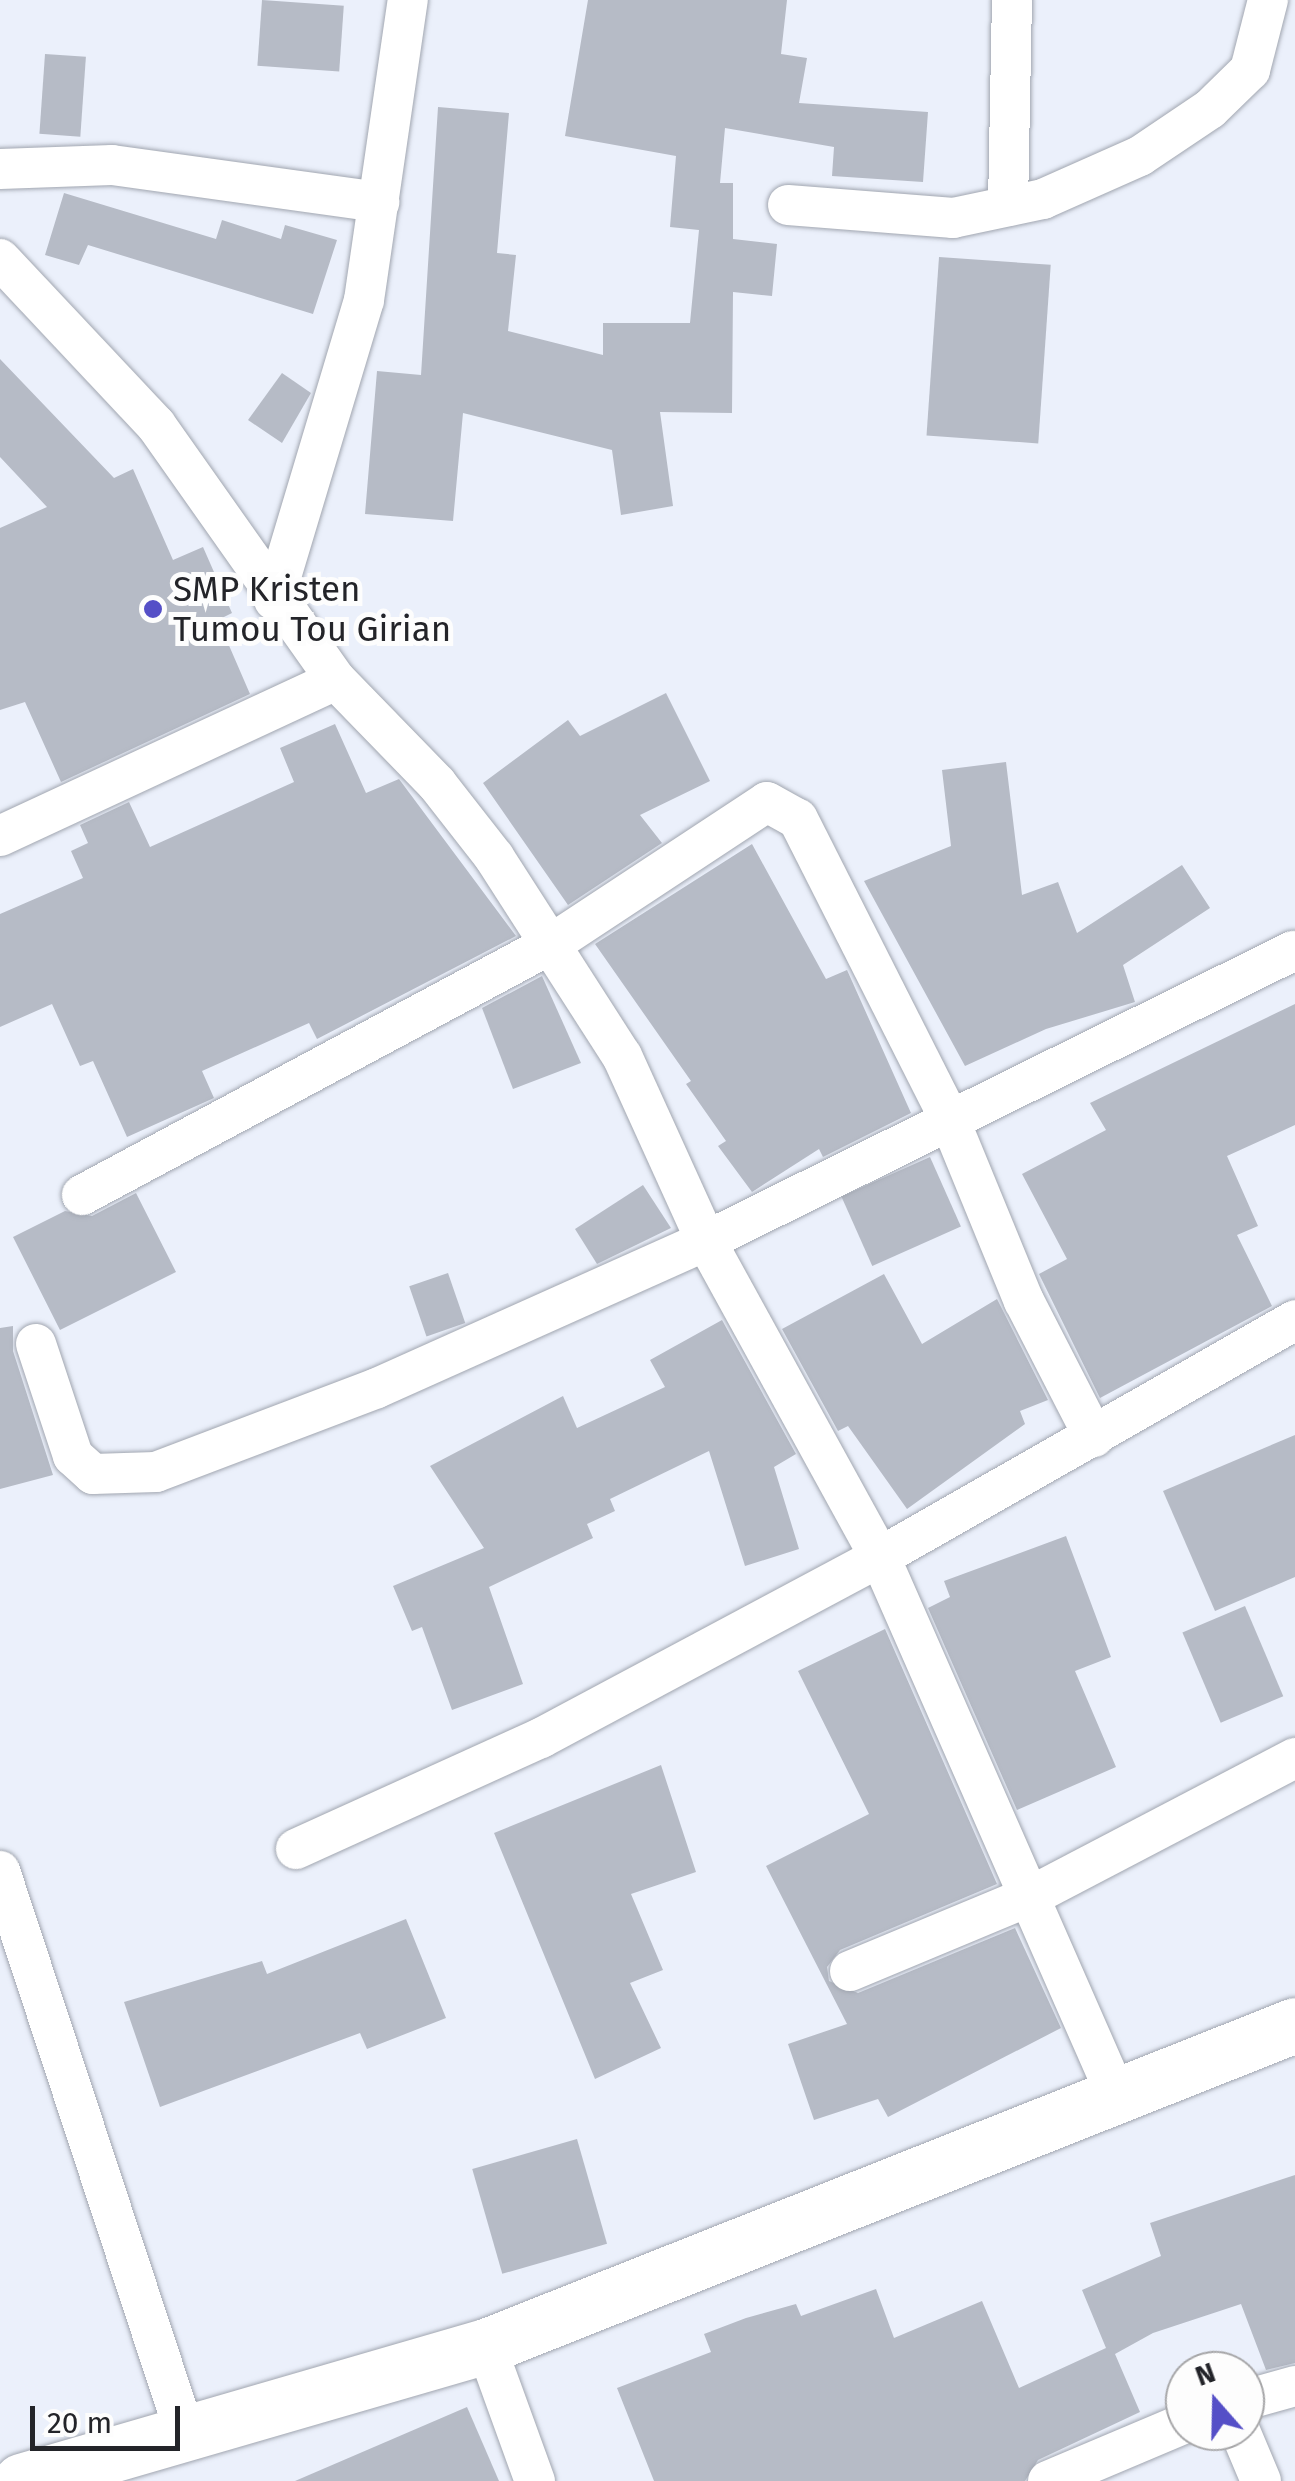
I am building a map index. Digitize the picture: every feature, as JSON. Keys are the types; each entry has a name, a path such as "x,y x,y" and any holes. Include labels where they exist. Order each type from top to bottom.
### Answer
{"street":[{"path":"274,600 364,300 408,0"},
{"path":"1008,206 1012,0"},
{"path":"788,205 952,218 1008,206 1140,156 1210,109 1250,70 1268,0"},
{"path":"0,168 112,165 379,202"},
{"path":"0,259 156,425 274,600 336,680 437,784 553,943 622,1056 706,1240 880,1557 1033,1895 1117,2097"},
{"path":"0,836 336,680"},
{"path":"82,1194 553,943 744,811 767,802 787,808 948,1116 1024,1301 1094,1437"},
{"path":"36,1344 73,1456 93,1474 137,1475 378,1388 706,1240 948,1116 1293,952"},
{"path":"296,1849 541,1738 880,1557 1295,1320"},
{"path":"850,1971 1033,1895 1295,1758"},
{"path":"0,1871 185,2433"},
{"path":"21,2481 486,2346 1295,2024"},
{"path":"486,2346 535,2481"},
{"path":"1265,2394 1295,2386"},
{"path":"1048,2481 1165,2431"},
{"path":"1248,2451 1261,2481"}],"building":[{"path":"262,0 344,6 339,72 257,66"},
{"path":"588,0 787,0 781,54 807,58 799,103 928,112 923,182 832,176 834,147 725,128 720,183 733,183 733,239 777,244 772,296 733,292 732,413 660,412 673,506 621,515 612,450 463,413 453,521 365,514 377,371 421,375 438,107 509,113 497,253 516,255 508,331 603,355 603,323 690,323 699,230 670,227 676,156 565,136"},
{"path":"45,54 86,57 80,137 39,134"},
{"path":"64,193 216,239 222,220 281,239 285,225 337,240 313,314 88,245 79,265 45,255"},
{"path":"939,257 1051,265 1038,443 927,436"},
{"path":"0,359 114,478 133,469 173,560 203,547 232,613 218,620 250,694 61,782 25,702 0,710 0,528 47,507 0,457"},
{"path":"282,373 311,393 282,443 248,420"},
{"path":"666,693 710,781 640,815 662,843 568,905 483,783 568,720 580,736"},
{"path":"335,724 366,793 399,779 516,936 317,1039 309,1023 202,1071 214,1098 127,1137 93,1061 80,1066 52,1004 0,1027 0,914 83,878 71,851 88,843 80,825 129,802 150,847 294,782 280,748"},
{"path":"1006,762 1022,895 1058,882 1077,933 1182,865 1210,908 1123,965 1135,1002 1046,1029 965,1066 864,881 951,846 942,770"},
{"path":"752,844 826,979 847,970 911,1113 823,1157 819,1149 752,1192 718,1146 726,1141 686,1084 691,1081 595,944"},
{"path":"542,976 581,1063 513,1089 482,1008"},
{"path":"1295,1004 1295,1125 1227,1156 1258,1226 1237,1235 1272,1306 1100,1398 1039,1274 1067,1259 1022,1174 1106,1130 1090,1103"},
{"path":"930,1157 961,1226 872,1266 841,1196"},
{"path":"643,1185 671,1228 597,1264 575,1229"},
{"path":"136,1193 176,1272 60,1330 13,1237 65,1211 92,1216"},
{"path":"448,1273 465,1323 426,1336 409,1286"},
{"path":"884,1274 922,1344 997,1299 1048,1400 1020,1411 1025,1424 907,1509 848,1426 838,1431 782,1329"},
{"path":"722,1320 796,1454 774,1467 799,1549 745,1566 709,1451 610,1499 615,1511 587,1524 593,1538 489,1587 523,1684 452,1710 422,1627 412,1631 393,1586 484,1548 430,1466 563,1396 577,1428 665,1387 650,1360"},
{"path":"13,1326 13,1351 53,1475 0,1489 0,1328"},
{"path":"1295,1435 1295,1577 1215,1611 1163,1491"},
{"path":"1066,1536 1111,1657 1075,1671 1116,1767 1017,1810 928,1608 950,1597 944,1581"},
{"path":"1245,1606 1283,1696 1221,1723 1182,1633"},
{"path":"885,1629 997,1884 840,1950 827,1967 829,1981 858,1993 1015,1928 1061,2028 888,2117 878,2099 814,2120 788,2044 847,2024 766,1866 869,1814 798,1671"},
{"path":"661,1765 696,1872 631,1894 663,1970 630,1983 661,2048 595,2079 494,1833"},
{"path":"406,1919 446,2018 367,2049 360,2033 160,2107 124,2002 262,1961 267,1974"},
{"path":"577,2139 607,2244 502,2274 472,2169"},
{"path":"1295,2175 1295,2363 1266,2370 1265,2351 1259,2351 1241,2304 1153,2333 1115,2354 1140,2412 1038,2460 1025,2481 654,2481 617,2388 711,2352 704,2334 796,2304 801,2316 876,2289 894,2338 982,2301 1019,2388 1106,2348 1082,2290 1161,2256 1150,2223"},
{"path":"467,2407 499,2481 295,2481"}],"place":[{"name":"SMP Kristen Tumou Tou Girian","path":"153,609"}]}
